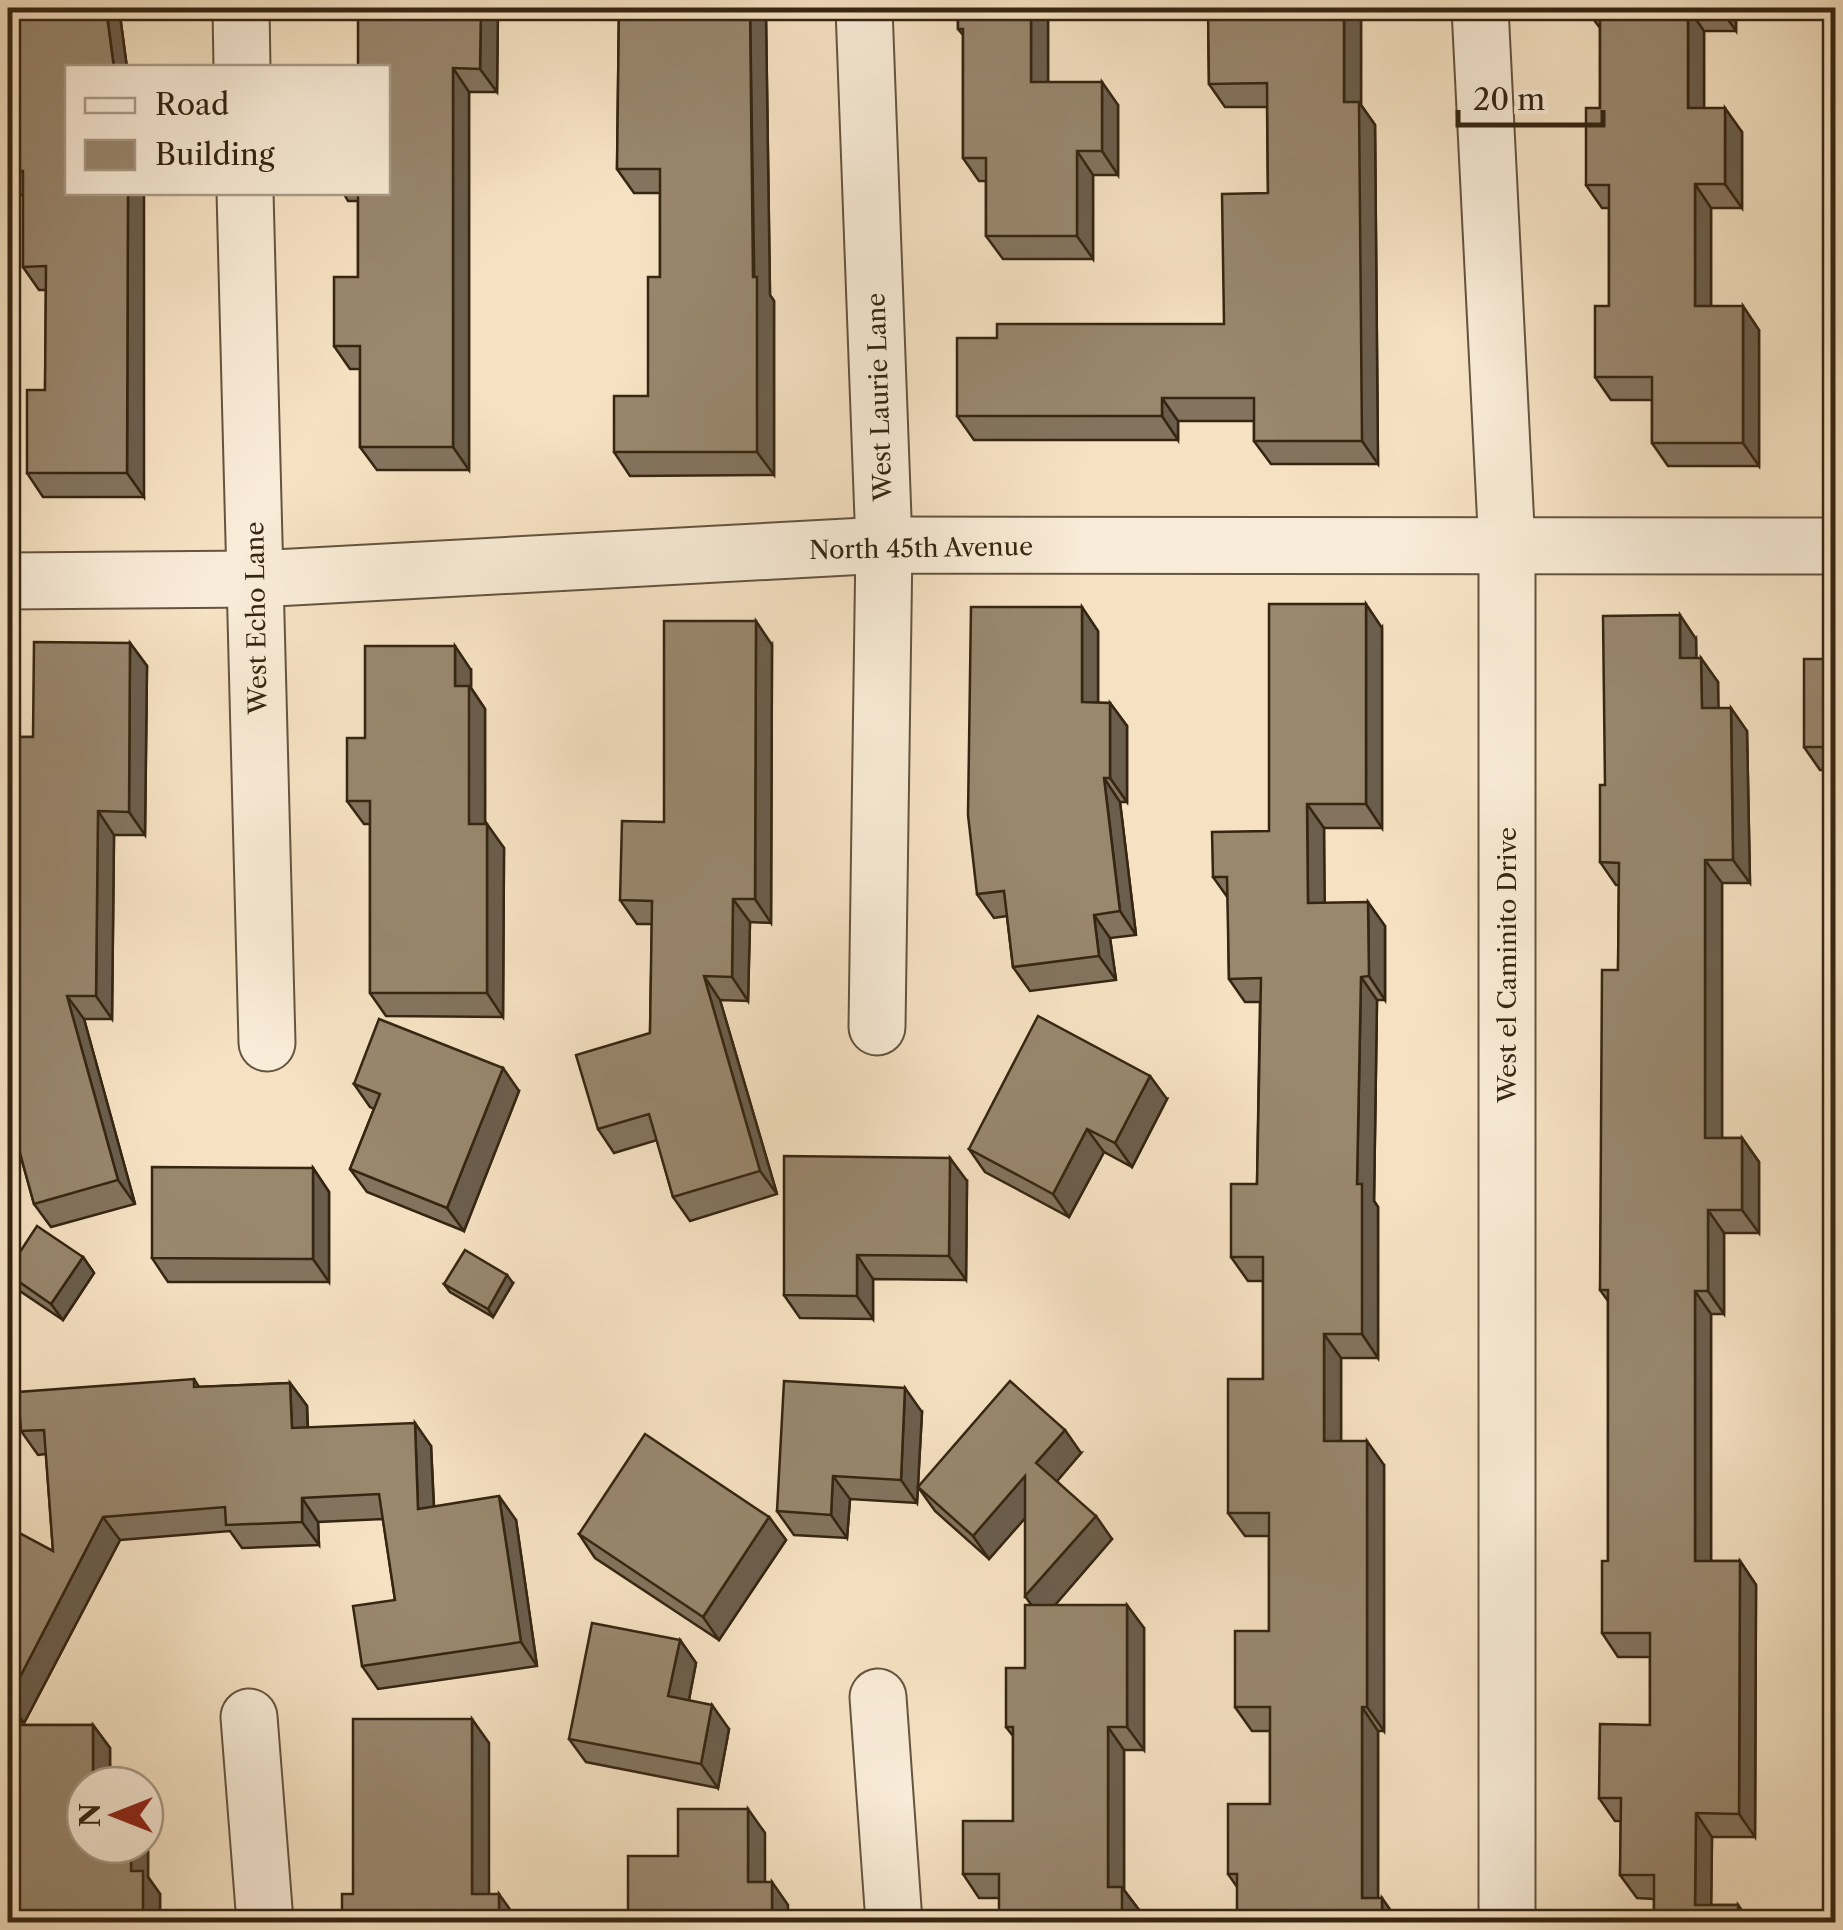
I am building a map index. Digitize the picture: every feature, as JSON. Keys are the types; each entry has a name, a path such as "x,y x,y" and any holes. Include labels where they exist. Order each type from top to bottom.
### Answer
{"street":[{"path":"241,8 242,65"},
{"name":"West Laurie Lane","path":"864,8 884,545 877,1027"},
{"name":"West el Caminito Drive","path":"1480,8 1507,548 1507,1922"},
{"name":"West Echo Lane","path":"246,195 267,1043"},
{"name":"North 45th Avenue","path":"8,581 256,579 884,545 1836,546"},
{"path":"878,1696 894,1922"},
{"path":"249,1717 266,1922"}],"building":[{"path":"8,8 106,8 114,65 65,65 65,195 128,195 127,473 27,473 27,390 45,390 46,266 23,267 23,171 8,171"},
{"path":"358,8 481,8 480,69 453,68 453,447 360,447 360,346 334,346 334,277 358,277 358,195 390,195 390,65 358,65"},
{"path":"619,8 750,8 757,452 614,452 614,396 648,396 648,277 660,277 660,169 617,169"},
{"path":"958,8 1031,8 1031,82 1102,82 1102,151 1077,151 1077,236 986,236 986,158 963,158 963,29 958,29"},
{"path":"1208,8 1344,8 1344,102 1359,102 1362,441 1254,441 1254,398 1162,398 1162,416 957,416 957,338 997,338 997,324 1224,324 1222,194 1268,193 1267,83 1209,84"},
{"path":"1600,8 1688,8 1688,108 1725,108 1725,184 1695,184 1695,306 1743,306 1743,443 1652,443 1652,377 1595,377 1595,306 1609,306 1609,185 1586,185 1586,108 1600,108"},
{"path":"1269,604 1366,604 1366,804 1307,804 1308,903 1368,902 1369,976 1361,977 1357,1184 1362,1184 1362,1334 1324,1334 1324,1441 1367,1441 1362,1898 1382,1898 1382,1922 1237,1922 1237,1874 1228,1874 1228,1804 1270,1804 1270,1707 1235,1707 1235,1631 1269,1631 1269,1513 1228,1513 1228,1379 1263,1379 1263,1257 1231,1257 1231,1184 1257,1184 1261,978 1229,979 1227,877 1213,877 1212,832 1269,831"},
{"path":"971,607 1082,607 1082,702 1110,703 1110,778 1104,778 1120,911 1094,915 1099,956 1013,967 1004,891 977,894 968,815"},
{"path":"1680,615 1680,658 1701,658 1702,708 1731,708 1733,860 1705,860 1705,1138 1742,1138 1742,1210 1708,1210 1708,1291 1695,1291 1695,1561 1740,1561 1739,1814 1696,1813 1695,1905 1738,1905 1738,1922 1654,1922 1654,1875 1620,1875 1621,1798 1599,1798 1600,1724 1650,1725 1650,1633 1602,1633 1602,1561 1608,1561 1608,1290 1600,1290 1602,970 1618,970 1619,863 1600,862 1600,785 1605,785 1603,616"},
{"path":"664,621 756,621 755,899 733,899 732,977 704,976 760,1171 673,1197 649,1114 598,1129 576,1055 650,1033 652,901 620,900 622,821 664,822"},
{"path":"34,642 130,643 129,812 98,811 96,996 67,996 118,1180 34,1204 12,1124 8,1125 8,737 33,737"},
{"path":"365,646 455,646 455,686 469,686 469,824 487,824 487,993 370,993 370,801 347,801 347,738 365,738"},
{"path":"1804,659 1836,659 1836,747 1804,747"},
{"path":"1038,1016 1150,1076 1115,1143 1087,1129 1053,1194 969,1149"},
{"path":"379,1019 503,1068 447,1208 350,1169 380,1094 354,1084"},
{"path":"784,1156 950,1158 949,1256 857,1255 857,1296 784,1295"},
{"path":"152,1167 313,1168 313,1259 152,1258"},
{"path":"37,1226 83,1257 51,1304 8,1274"},
{"path":"465,1250 507,1275 488,1309 444,1284"},
{"path":"194,1379 194,1387 290,1383 292,1428 415,1423 418,1509 499,1496 521,1642 362,1666 353,1606 395,1600 379,1494 302,1498 302,1522 226,1525 225,1507 103,1517 8,1700 8,1527 53,1551 44,1430 21,1431 18,1392"},
{"path":"784,1381 905,1388 901,1480 833,1476 831,1515 777,1511"},
{"path":"1010,1381 1065,1430 1036,1463 1096,1516 1025,1596 1025,1476 973,1536 918,1487"},
{"path":"645,1434 769,1517 703,1617 579,1534"},
{"path":"1025,1605 1127,1605 1127,1727 1108,1727 1108,1887 1122,1887 1122,1922 999,1922 999,1874 963,1874 963,1821 1013,1821 1013,1727 1006,1727 1006,1668 1025,1668"},
{"path":"592,1623 680,1640 668,1696 712,1705 701,1764 569,1739"},
{"path":"353,1719 472,1719 472,1894 499,1894 499,1922 342,1922 342,1894 353,1894"},
{"path":"8,1725 93,1725 93,1765 65,1765 65,1865 131,1865 131,1871 143,1871 143,1919 11,1922"},
{"path":"678,1809 748,1809 748,1882 772,1882 772,1922 628,1922 628,1856 678,1856"}]}
